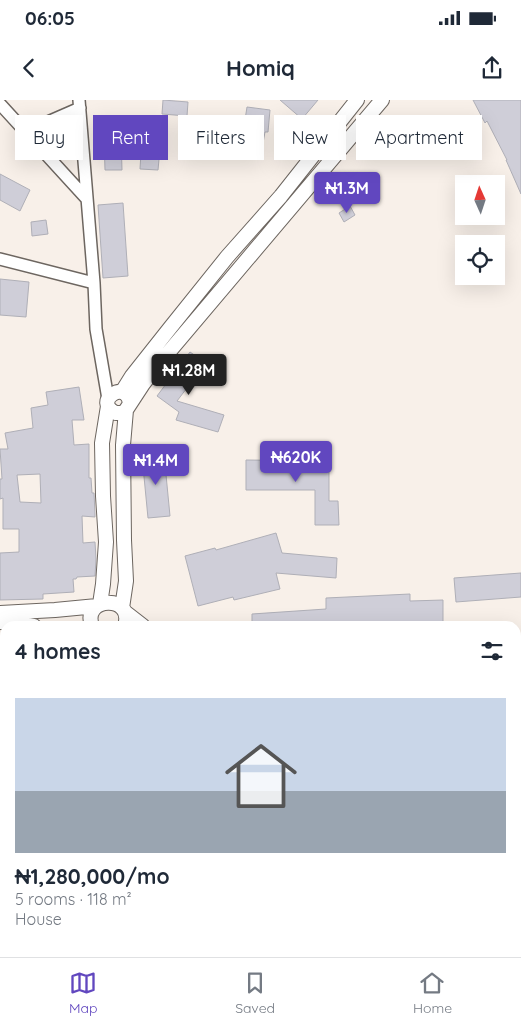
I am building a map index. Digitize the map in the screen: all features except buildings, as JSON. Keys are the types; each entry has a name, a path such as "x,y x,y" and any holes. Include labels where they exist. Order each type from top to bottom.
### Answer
{"street":[{"path":"124,615 126,582 123,445 126,402 132,376 227,257 281,196 357,100"},
{"path":"59,115 80,104 96,328 108,402 112,412 120,414 126,402 382,100"},
{"path":"0,104 15,120"},
{"path":"51,160 86,198"},
{"path":"0,259 94,283"},
{"path":"91,621 92,613 98,605 104,584 106,542 102,443 108,402 113,393 116,392 126,402"},
{"path":"0,613 56,610 111,602 117,604 124,615"}]}
